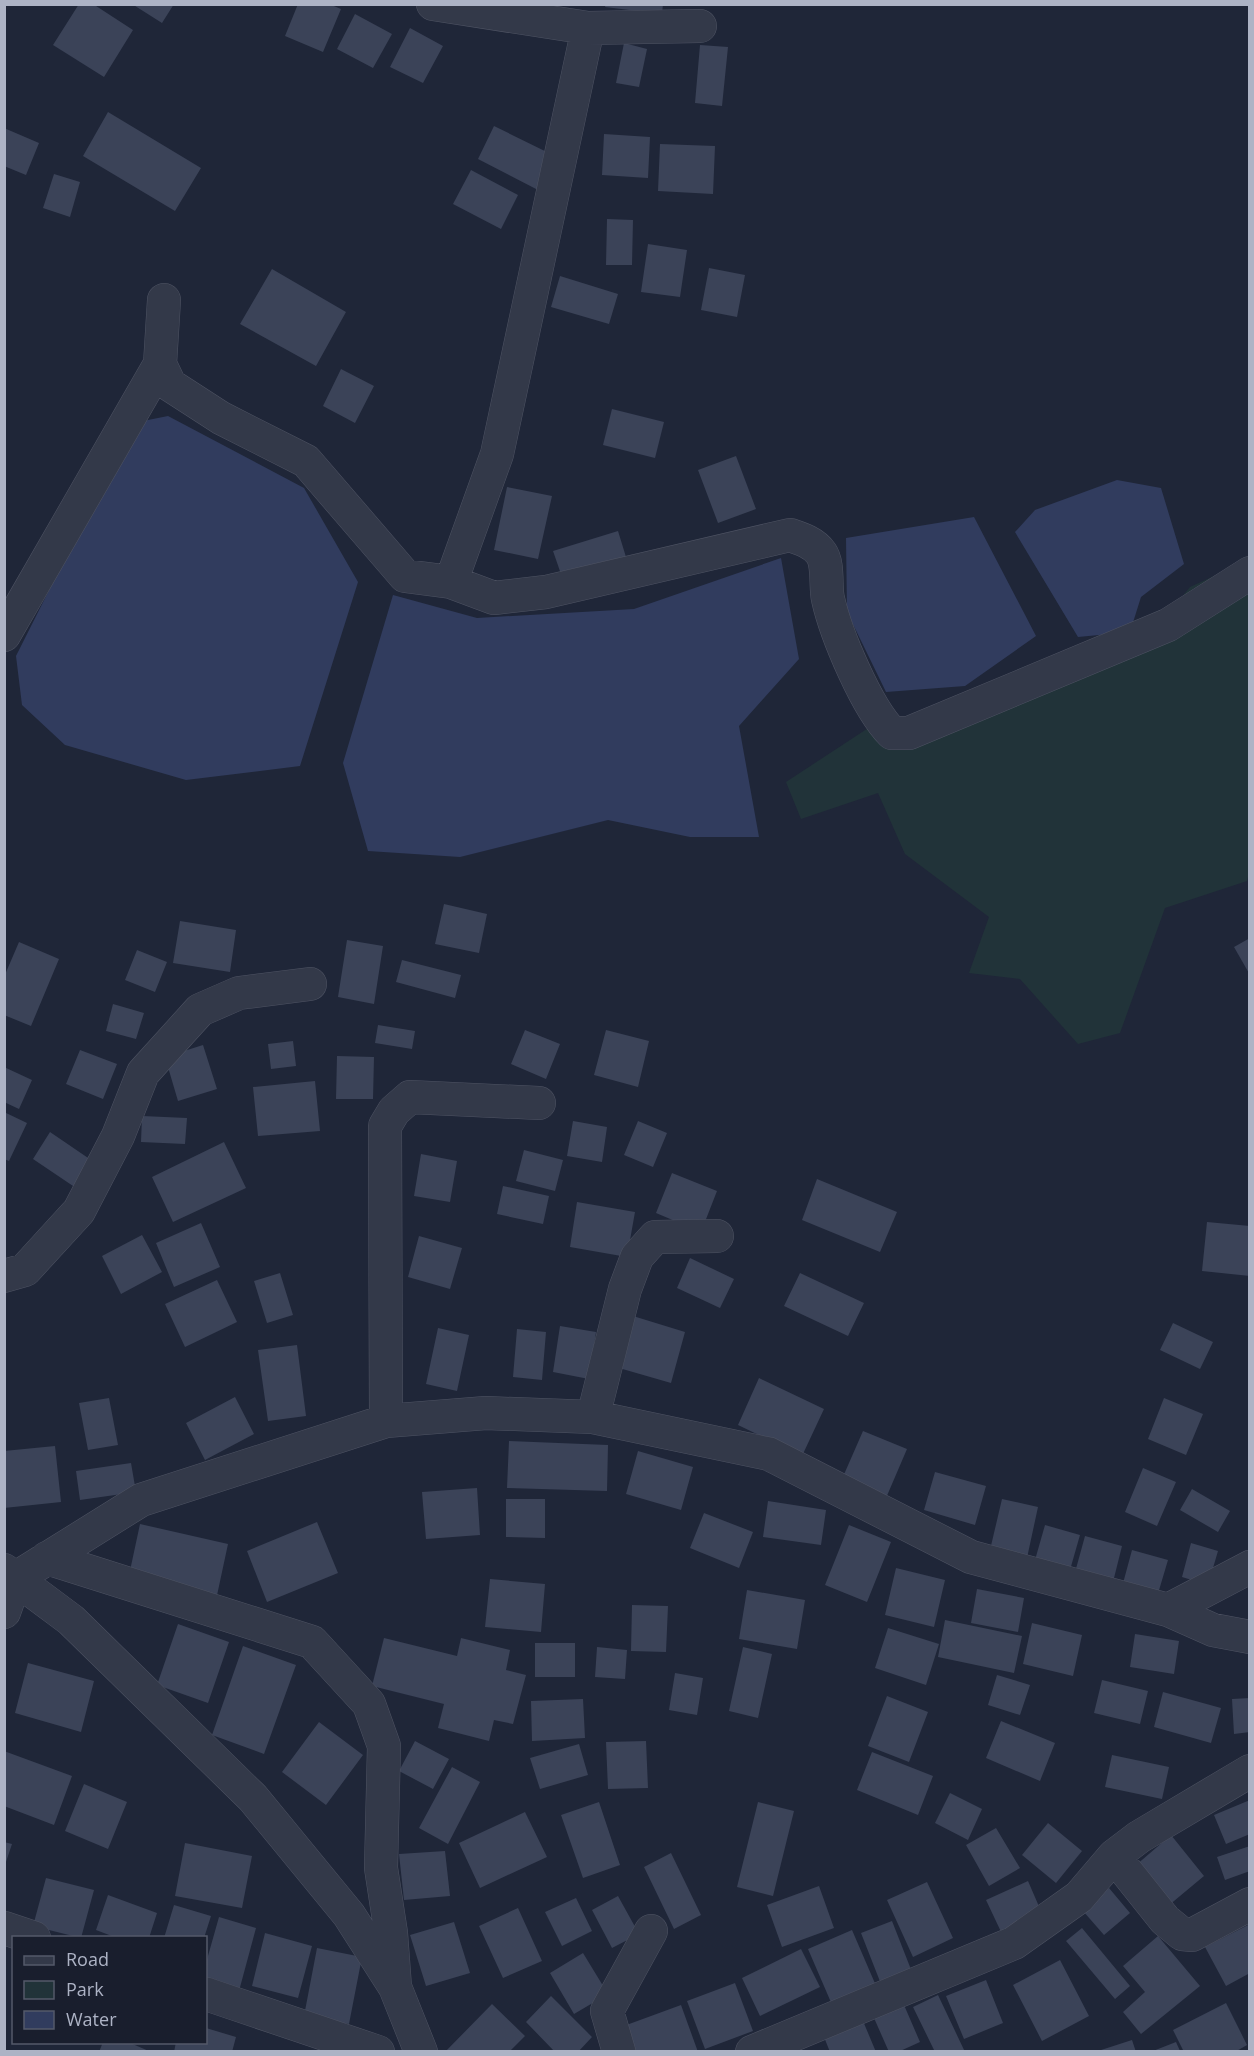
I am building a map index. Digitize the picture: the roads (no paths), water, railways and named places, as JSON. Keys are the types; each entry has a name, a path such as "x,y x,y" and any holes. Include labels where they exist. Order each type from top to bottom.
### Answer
{"street":[{"path":"433,4 588,28 700,26"},
{"path":"451,582 497,454 588,28"},
{"path":"4,635 160,364 164,300"},
{"path":"160,364 170,385 221,418 306,461 405,576 451,582 494,598 546,592 790,535 809,542 823,555 828,599 841,640 881,722 892,734 909,733 1168,625 1250,573"},
{"path":"4,1276 25,1270 79,1211 118,1136 143,1074 200,1010 239,993 310,984"},
{"path":"386,1420 385,1126 394,1111 410,1097 539,1103"},
{"path":"593,1417 625,1289 637,1257 655,1237 717,1236"},
{"path":"10,1574 47,1558 141,1500 386,1420 486,1413 593,1417 769,1454 971,1557 1168,1610 1213,1630 1250,1637"},
{"path":"47,1558 312,1642 369,1704 384,1746 381,1868 391,1933 395,1987"},
{"path":"1168,1610 1250,1568"},
{"path":"4,1612 10,1574"},
{"path":"10,1574 71,1620 253,1798 349,1915 395,1987 421,2052"},
{"path":"752,2052 1014,1943 1079,1897 1114,1856 1139,1837 1250,1771"},
{"path":"1114,1856 1165,1920 1182,1934 1192,1935 1250,1904"},
{"path":"4,1928 28,1936"},
{"path":"619,2052 607,2011 651,1931"},
{"path":"207,1994 378,2052"}],"water":[{"path":"168,416 304,488 358,582 300,766 186,780 65,745 22,705 16,656 133,423"},
{"path":"1117,480 1161,488 1184,564 1141,597 1130,632 1078,637 1015,532 1035,510"},
{"path":"974,517 1036,636 965,686 886,692 847,612 846,538"},
{"path":"781,558 799,659 739,726 759,837 690,837 608,820 460,857 368,851 343,763 393,595 477,618 634,609"}]}
